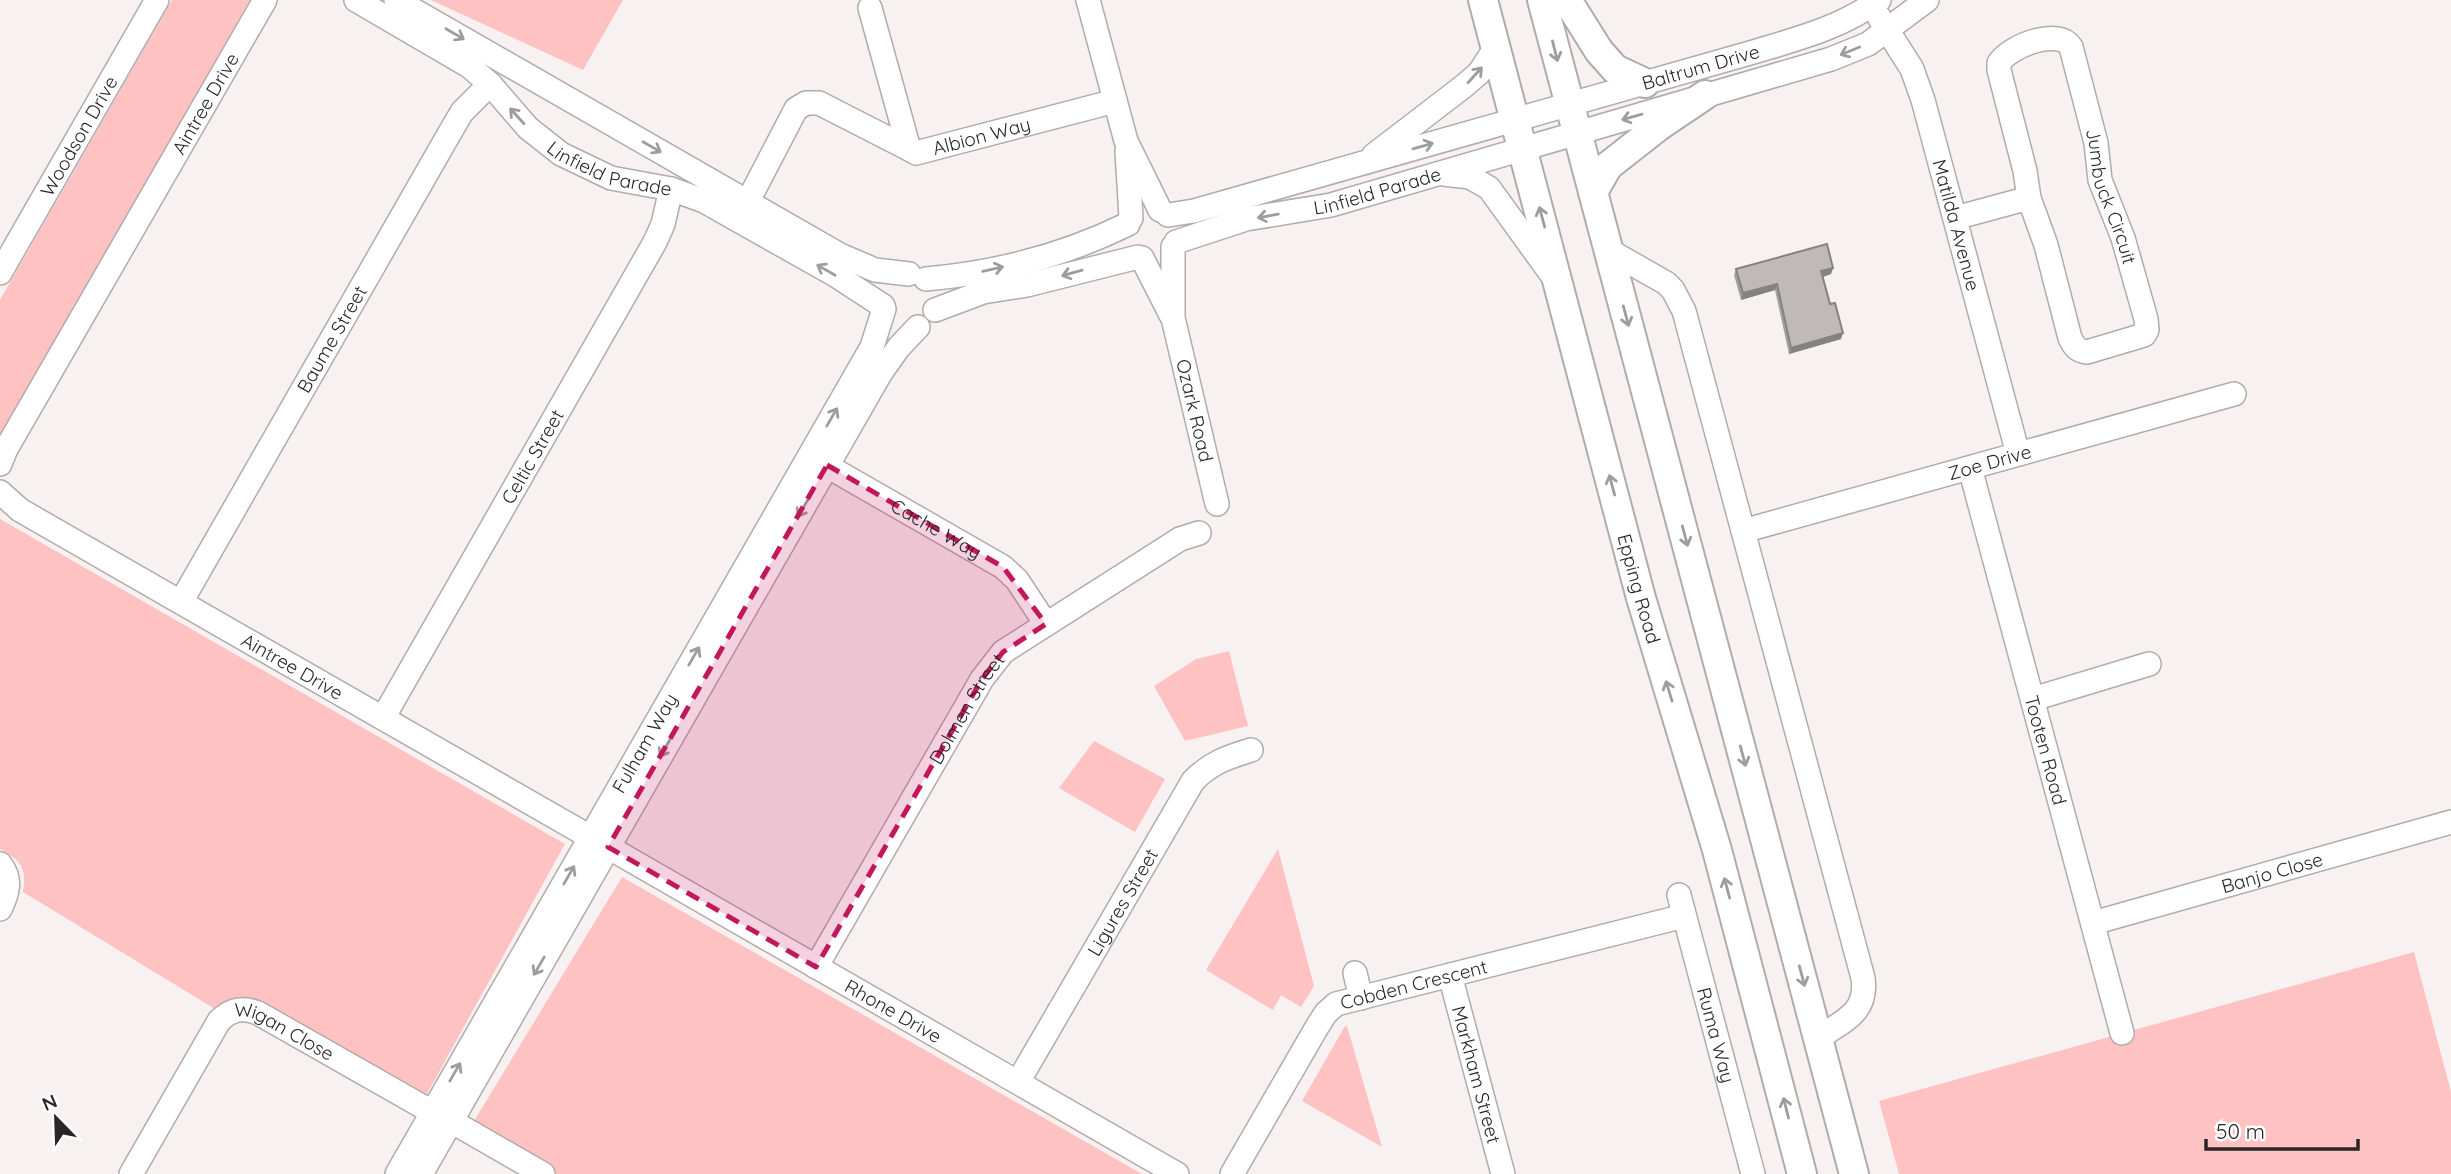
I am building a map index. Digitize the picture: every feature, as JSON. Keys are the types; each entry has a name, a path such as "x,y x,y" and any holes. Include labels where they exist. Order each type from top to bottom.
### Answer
{"main road":[{"name":"Epping Road","path":"1483,0 1641,598 1717,850 1802,1174"},
{"path":"1542,0 1854,1174"},
{"path":"1567,0 1599,51 1615,69 1645,83"},
{"path":"1593,192 1608,166 1705,96"}],"street":[{"name":"Woodson Drive","path":"0,273 157,0"},
{"name":"Aintree Drive","path":"0,464 265,0"},
{"name":"Linfield Parade","path":"356,0 464,63 491,84 528,128 561,154 611,178 671,189 709,203 836,276 884,307"},
{"name":"Linfield Parade","path":"396,0 861,266 918,276 993,270 1090,242 1130,221"},
{"path":"1088,0 1126,141 1164,213 1176,227 1173,318"},
{"name":"Baltrum Drive","path":"1577,133 1831,59 1868,44 1927,0"},
{"name":"Baltrum Drive","path":"1515,118 1823,31 1851,19 1875,3"},
{"name":"Matilda Avenue","path":"1875,3 1917,81 2018,454"},
{"name":"Albion Way","path":"870,8 909,149 916,153 1115,101"},
{"name":"Jumbuck Circuit","path":"2059,38 2068,42 2071,47 2096,143 2100,180 2123,238 2146,319 2147,330 2144,335 2087,352 2081,352 2075,347 2070,338 2046,245 2029,198 1999,63 2014,49 2059,38"},
{"path":"1363,163 1464,86 1479,72 1496,47"},
{"name":"Baume Street","path":"181,602 462,112 491,84"},
{"path":"747,203 796,109 806,103 819,103 909,149"},
{"name":"Linfield Parade","path":"1164,213 1194,211 1515,118"},
{"name":"Linfield Parade","path":"1174,245 1246,219 1331,205 1577,133"},
{"path":"1126,141 1130,221"},
{"path":"1437,173 1470,177 1489,188 1560,286"},
{"name":"Celtic Street","path":"383,718 655,242 663,224 671,189"},
{"path":"1955,218 2029,198"},
{"path":"1164,213 1145,209 1130,221 1125,231 1128,246 1140,258 1173,318"},
{"path":"935,310 936,293 918,276 892,281 883,296 884,307 894,322 901,326 918,327 925,323 935,310 983,292 1027,285 1140,258 1160,258 1174,245"},
{"path":"1608,250 1666,283 1680,301 1863,978 1863,1001 1858,1009 1818,1038"},
{"name":"Fulham Way","path":"397,1174 442,1117 818,460 872,347 884,307"},
{"name":"Ozark Road","path":"1173,318 1217,504"},
{"name":"Fulham Way","path":"818,460 899,347 918,327"},
{"name":"Zoe Drive","path":"1743,531 2234,394"},
{"name":"Cache Way","path":"818,460 1003,567 1017,580 1046,624"},
{"name":"Tooten Road","path":"1970,468 2122,1033"},
{"name":"Aintree Drive","path":"0,492 20,510 599,842"},
{"name":"Dolmen Street","path":"816,967 982,679 1003,652 1180,539 1199,533"},
{"path":"2033,699 2149,664"},
{"name":"Ligures Street","path":"1018,1082 1193,781 1215,762 1251,750"},
{"name":"Banjo Close","path":"2093,923 2451,822"},
{"name":"Rhone Drive","path":"599,842 1177,1174"},
{"path":"0,864 7,876 9,887 0,909"},
{"name":"Cobden Crescent","path":"1232,1174 1326,1013 1336,1004 1450,975 1681,906"},
{"name":"Ruma Way","path":"1681,906 1753,1174"},
{"path":"1355,973 1361,998"},
{"name":"Markham Street","path":"1450,975 1503,1174"},
{"name":"Wigan Close","path":"131,1174 219,1021 239,1009 258,1013 543,1174"},
{"name":"Fulham Way","path":"421,1174 442,1117"}],"highlighted area":[{"path":"827,465 1003,567 1046,624 1003,652 982,679 816,967 608,847"}],"shaded area":[{"path":"172,0 250,0 0,439 0,300"},
{"path":"431,0 623,0 583,70"},
{"path":"0,519 565,844 424,1099 232,1004 215,1009 23,892 24,876 21,866 0,849"},
{"path":"1229,651 1248,726 1185,741 1154,686 1196,659"},
{"path":"1094,741 1165,779 1135,832 1059,788"},
{"path":"1278,849 1314,986 1301,1007 1281,995 1273,1010 1206,970"},
{"path":"622,877 1142,1174 552,1174 471,1126"},
{"path":"2414,952 2451,1092 2451,1174 1899,1174 1879,1101"},
{"path":"1347,1026 1382,1147 1302,1101"}],"building":[{"path":"1827,244 1833,268 1821,271 1830,304 1835,303 1843,333 1791,348 1777,284 1743,293 1736,269"}]}
